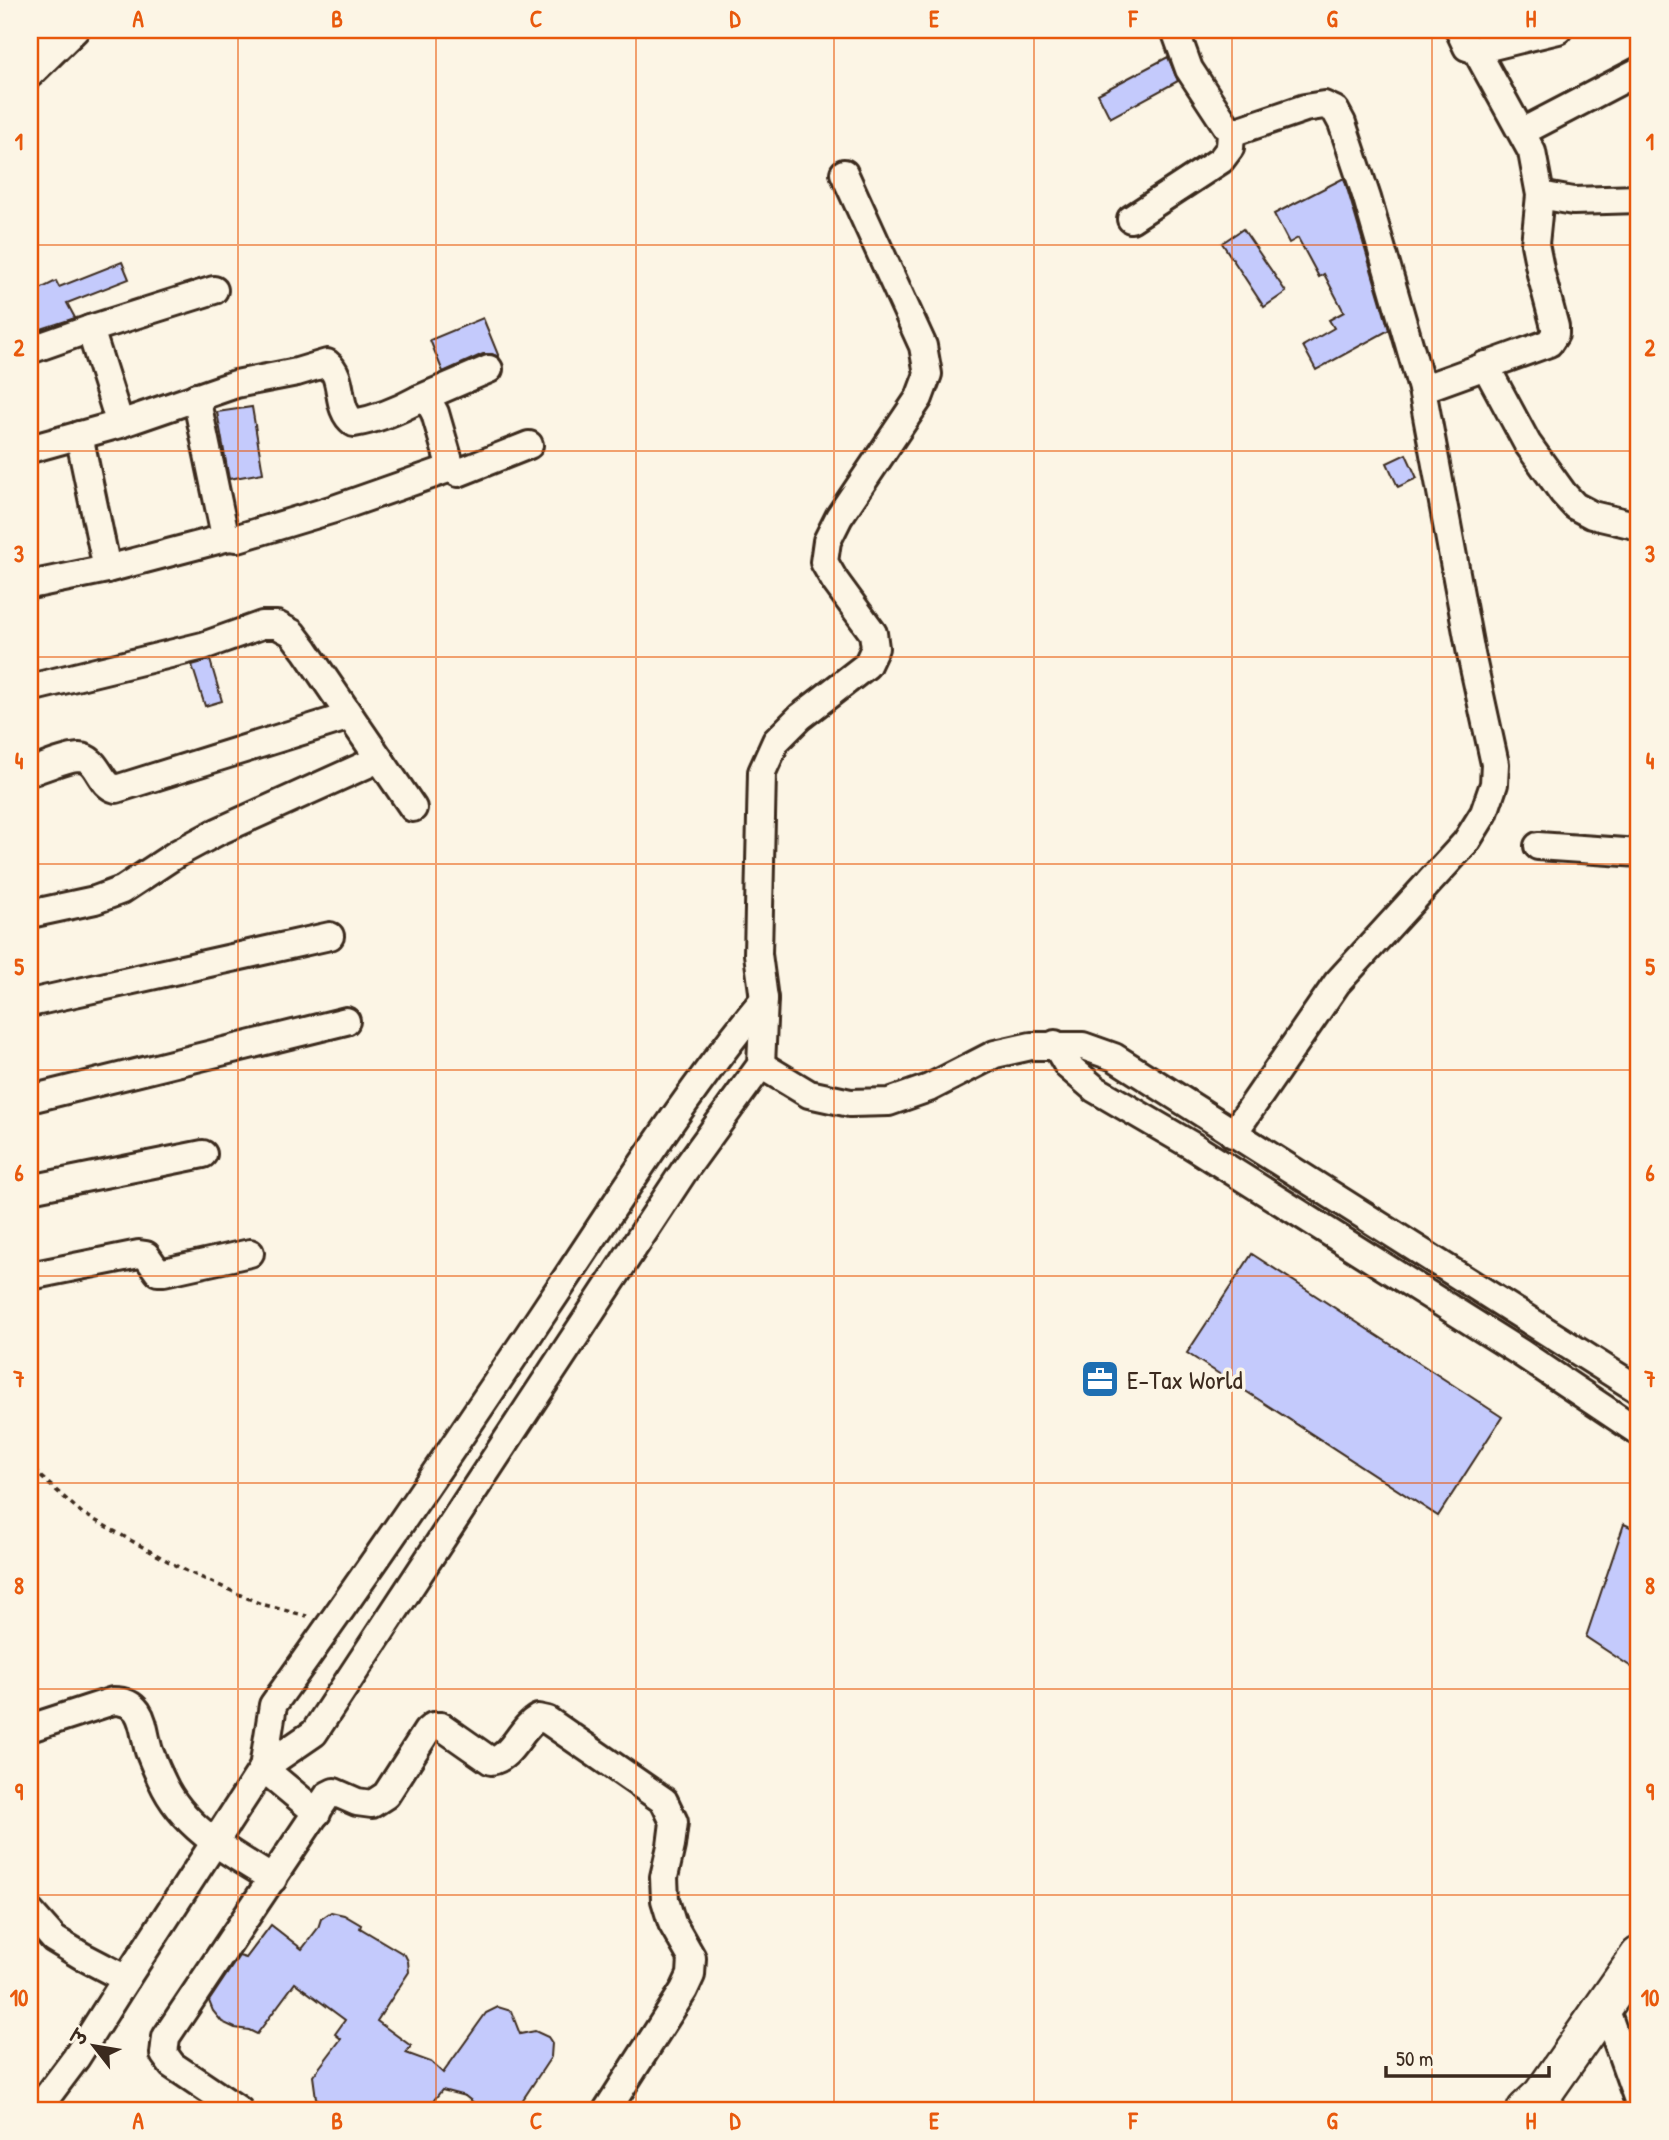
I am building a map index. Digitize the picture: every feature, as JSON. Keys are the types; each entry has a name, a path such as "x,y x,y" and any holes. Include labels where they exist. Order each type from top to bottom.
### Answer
{"street":[{"path":"30,36 36,30"},
{"path":"30,74 75,30"},
{"path":"1131,219 1221,160 1230,148 1231,134 1189,69 1175,30"},
{"path":"1459,30 1467,47 1476,50 1558,30"},
{"path":"1422,389 1549,343 1555,334 1535,244 1540,195 1532,152 1476,50"},
{"path":"1522,132 1639,71"},
{"path":"1231,134 1305,108 1324,105 1335,110 1342,123 1367,198 1422,389 1471,654 1495,764 1494,784 1484,813 1466,842 1337,983 1233,1134"},
{"path":"263,1768 314,1733 684,1171 761,1065 764,999 758,954 762,772 776,741 800,717 867,665 875,648 873,633 824,562 827,541 839,517 919,398 928,374 923,346 844,173"},
{"path":"1540,195 1573,201 1639,199"},
{"path":"30,350 214,290"},
{"path":"90,329 120,424"},
{"path":"30,449 120,424 236,384 327,363 337,376 344,412 354,423 393,413 489,369"},
{"path":"1485,365 1527,443 1575,506 1592,515 1639,526"},
{"path":"196,397 224,531 229,537"},
{"path":"419,399 429,402 435,413 451,468 458,474 529,445"},
{"path":"79,435 107,569"},
{"path":"30,585 107,569 229,537 238,538 334,509 451,468"},
{"path":"30,688 203,646 262,625 277,625 292,633 413,808"},
{"path":"30,772 80,757 96,767 103,782 117,789 350,716"},
{"path":"30,914 95,900 122,890 178,853 217,832 379,759"},
{"path":"1538,846 1639,853"},
{"path":"30,1003 330,936"},
{"path":"37,2110 76,2058 263,1768 273,1705 510,1364 674,1118 723,1048 764,999"},
{"path":"30,1099 346,1021"},
{"path":"1055,1044 1068,1066 1095,1089 1240,1176 1521,1353 1639,1432"},
{"path":"761,1065 809,1094 850,1103 889,1102 929,1088 995,1054 1031,1046 1083,1046 1114,1058 1639,1390"},
{"path":"1240,1176 1258,1150"},
{"path":"30,1189 203,1154"},
{"path":"30,1276 139,1254 146,1255 158,1272 164,1272 250,1253"},
{"path":"30,1728 113,1701 124,1701 132,1705 141,1717 149,1751 163,1784 182,1813 215,1844 272,1879"},
{"path":"239,2110 172,2065 164,2054 166,2037 317,1813 334,1791 357,1802 372,1804 386,1794 433,1726 442,1726 491,1761 504,1755 530,1722 538,1718 547,1720 664,1801 674,1822 664,1877 665,1900 672,1923 692,1958 691,1975 607,2110"},
{"path":"263,1768 317,1813"},
{"path":"30,1912 54,1939 126,1979"},
{"path":"1526,2110 1542,2095 1639,1956"},
{"path":"1604,2005 1639,2103"}],"path":[{"path":"30,1460 40,1476 82,1513 182,1569 261,1604 332,1622"}],"building":[{"path":"1168,57 1178,81 1110,118 1098,94"},
{"path":"1344,178 1389,330 1316,370 1303,346 1334,328 1329,320 1344,312 1324,274 1319,277 1298,238 1289,243 1274,214"},
{"path":"1243,229 1286,292 1264,307 1222,243"},
{"path":"122,262 129,279 67,303 75,318 35,331 30,321 30,294 56,281 59,287"},
{"path":"483,318 499,357 483,354 443,372 430,340"},
{"path":"252,407 263,473 229,479 217,412"},
{"path":"1406,454 1417,478 1398,487 1387,463"},
{"path":"210,660 222,701 205,706 192,665"},
{"path":"1252,1254 1502,1417 1438,1516 1187,1353"},
{"path":"1624,1524 1639,1531 1639,1672 1586,1637"},
{"path":"331,1912 344,1915 405,1955 409,1972 377,2021 411,2046 406,2053 431,2062 443,2073 486,2013 498,2007 511,2011 520,2034 535,2031 548,2037 552,2043 551,2057 516,2110 483,2110 465,2096 442,2090 426,2110 359,2110 349,2103 331,2107 316,2098 313,2076 341,2039 335,2034 345,2020 295,1983 257,2034 222,2022 209,2001 239,1956 246,1958 271,1925 302,1949 318,1928 321,1919"}],"place":[{"name":"E-Tax World","path":"1100,1379"}]}
